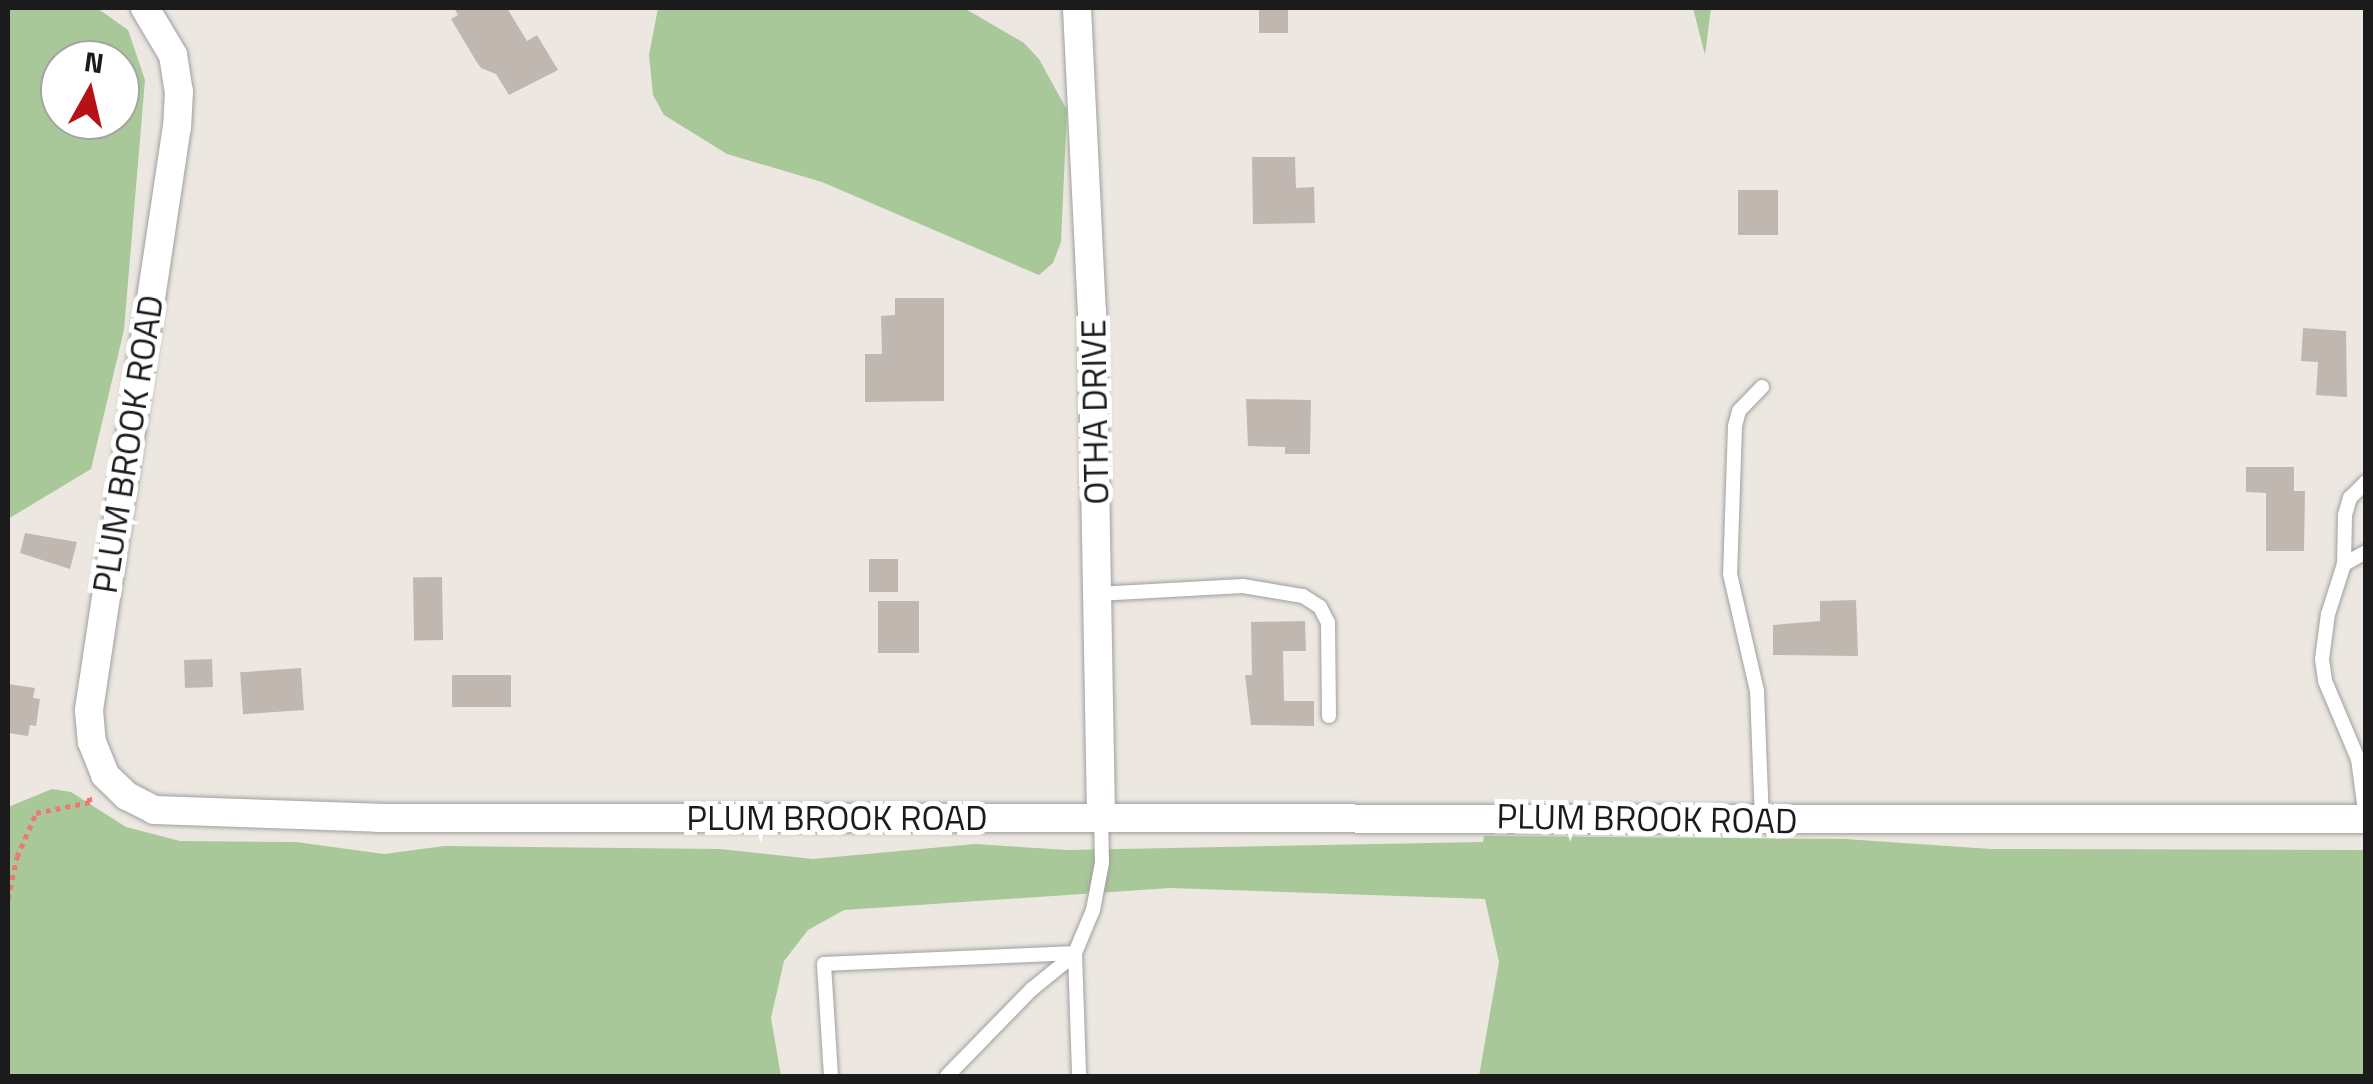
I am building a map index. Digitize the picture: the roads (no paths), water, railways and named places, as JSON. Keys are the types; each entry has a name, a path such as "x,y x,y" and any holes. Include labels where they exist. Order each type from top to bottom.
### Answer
{"street":[{"name":"PLUM BROOK ROAD","path":"145,8 173,54 179,91 89,710 92,742 105,775 126,796 154,810 224,815 1583,816 1762,821 2366,819"},
{"name":"OTHA DRIVE","path":"1077,8 1092,310 1101,817"}],"lane":[{"path":"1762,386 1739,410 1735,426 1730,574 1758,691 1762,821"},
{"path":"2366,482 2350,498 2344,516 2344,564 2328,614 2322,659 2326,681 2358,758 2366,819"},
{"path":"2344,564 2366,552"},
{"path":"1097,594 1243,586 1303,596 1320,607 1328,622 1329,716"},
{"path":"1079,1076 1075,953 1093,910 1102,863 1101,817"},
{"path":"830,1076 824,964 1075,953"},
{"path":"946,1076 1032,989 1075,953"}]}
